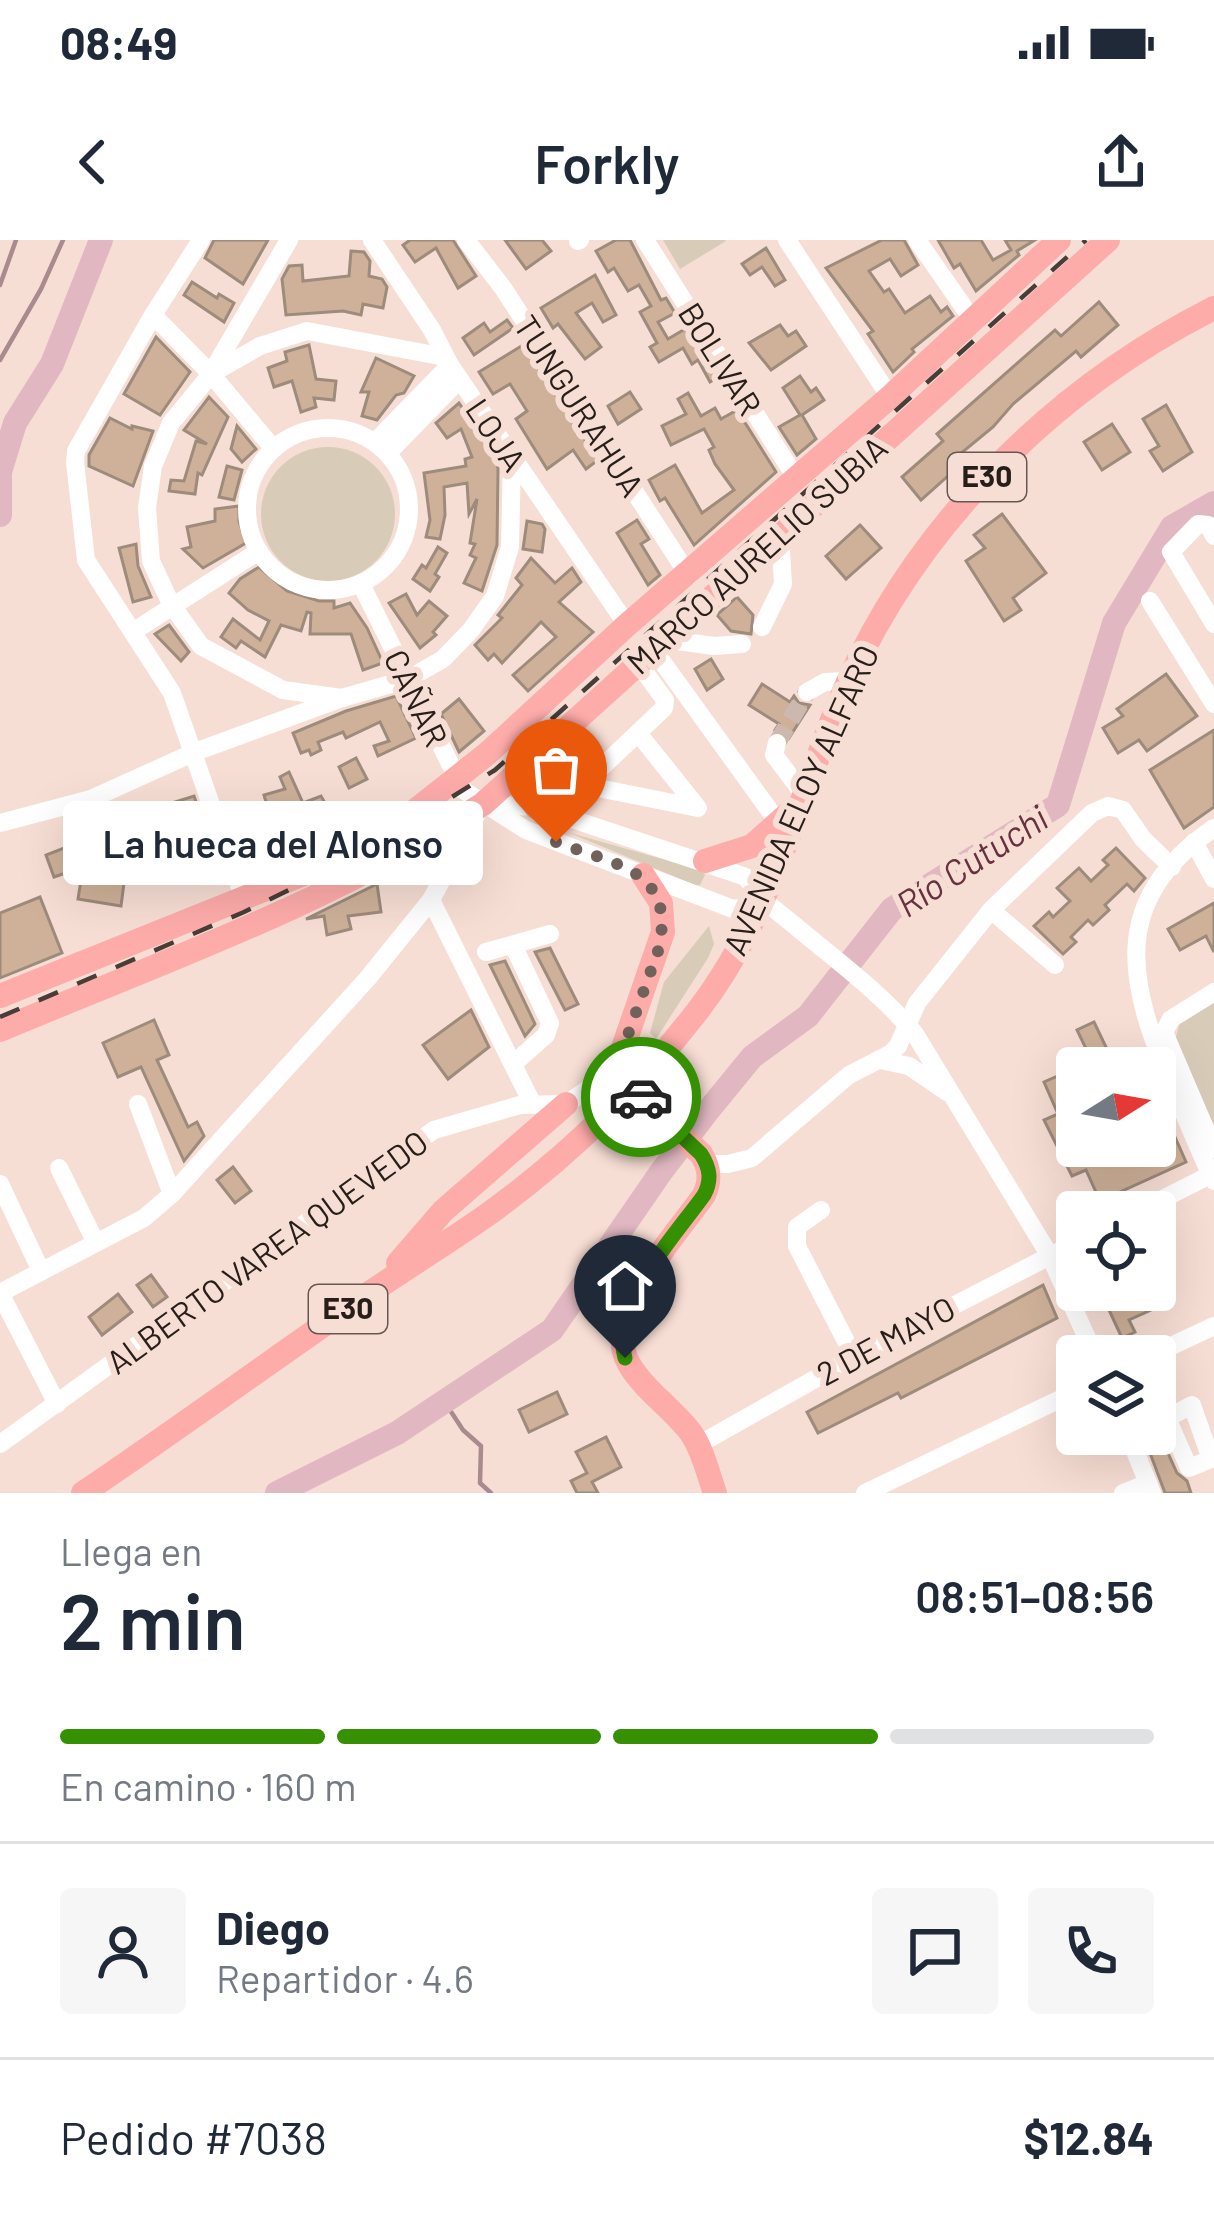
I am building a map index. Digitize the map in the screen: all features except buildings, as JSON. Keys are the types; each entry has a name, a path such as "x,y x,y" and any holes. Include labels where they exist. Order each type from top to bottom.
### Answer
{"main road":[{"name":"MARCO AURELIO SUBIA","path":"0,996 244,898 387,833 456,781 890,397 1059,240"},
{"name":"MARCO AURELIO SUBIA","path":"0,1030 448,840 651,650 1108,240"},
{"name":"AVENIDA ELOY ALFARO","path":"83,1493 490,1213 605,1114 721,979 764,904 848,681 915,565 950,518 1042,424 1115,364 1214,308"},
{"path":"531,760 525,770 525,787 536,807"},
{"path":"705,861 737,854 780,825 805,796"},
{"path":"643,875 661,903 663,932 615,1071 700,1155 709,1181 635,1294 622,1325 625,1358 702,1442 730,1493"},
{"path":"373,1291 443,1211 566,1104"},
{"path":"702,1442 715,1493"}],"street":[{"path":"201,240 153,314 75,456 87,562 172,694 244,898"},
{"path":"290,240 211,374 171,423 153,466 147,508 151,561 171,604 201,646 283,690 342,698"},
{"name":"LOJA","path":"372,240 451,367 627,626"},
{"name":"TUNGURAHUA","path":"466,240 503,288 688,576"},
{"name":"BOLIVAR","path":"645,240 796,478"},
{"path":"788,240 890,397"},
{"path":"920,241 972,319"},
{"path":"153,314 273,448"},
{"path":"211,374 260,346 307,332 451,367 381,447"},
{"path":"329,427 358,433 381,447 407,487 408,526 392,561 361,584 332,591 304,587 278,573 259,551 248,525 248,497 256,470 273,448 299,432 329,427"},
{"path":"0,823 92,799 195,752 408,679 443,658 495,596 510,548 512,459"},
{"path":"1214,536 1208,526 1198,524 1173,547 1173,558 1214,624"},
{"path":"762,627 783,584 780,534"},
{"path":"134,631 259,551"},
{"name":"CAÑAR","path":"361,584 456,781 482,804 526,830 733,910 764,904"},
{"path":"1150,601 1214,704"},
{"path":"651,650 742,644"},
{"path":"651,650 664,708 583,785 698,808"},
{"path":"651,650 780,825"},
{"path":"807,692 825,682 848,681"},
{"path":"638,733 712,825"},
{"path":"777,742 774,755 805,796"},
{"path":"482,804 536,807 746,877 764,904 901,1017 1050,1256 1086,1335"},
{"path":"700,1155 728,1164 752,1158 849,1075 898,1046 901,1017 991,910 1092,813 1108,806 1124,810 1143,839 1172,867"},
{"path":"113,863 217,824"},
{"path":"1176,1194 1213,1176 1145,1023 1135,980 1136,938 1153,892 1194,842 1214,828"},
{"path":"57,1405 0,1293 144,1218 172,1194 368,978 430,900 448,840"},
{"path":"1194,842 1214,879"},
{"path":"430,900 532,1103"},
{"path":"991,910 1055,965"},
{"path":"486,952 550,934"},
{"path":"513,945 550,1023 546,1035 513,1064"},
{"path":"1145,1023 1214,979"},
{"path":"1214,992 1171,1019 1164,1032 1214,1149"},
{"path":"880,1060 908,1066 950,1094"},
{"path":"566,1104 615,1071"},
{"name":"ALBERTO VAREA QUEVEDO","path":"0,1444 434,1130 532,1103 566,1104"},
{"path":"138,1104 172,1194"},
{"path":"59,1168 96,1243"},
{"path":"0,1184 40,1271"},
{"path":"820,1210 797,1227 797,1246 854,1357"},
{"name":"2 DE MAYO","path":"702,1442 1056,1253"},
{"path":"1176,1344 1214,1326"},
{"path":"866,1493 1056,1401"},
{"path":"1123,1493 1150,1488 1148,1455"}],"shaded area":[{"path":"663,240 725,240 726,241 680,269"},
{"path":"328,447 354,452 375,467 390,488 395,514 390,540 375,561 354,576 328,581 302,576 281,561 266,540 261,514 266,488 281,467 302,452"},
{"path":"567,832 701,870 705,875 695,885"},
{"path":"709,926 714,944 708,958 656,1039 650,1033 664,982"},
{"path":"1214,1003 1214,1128 1173,1047 1180,1022"}],"waterway":[{"path":"0,285 16,240"},
{"path":"0,360 63,240"},
{"path":"0,515 0,472 15,423 52,364 101,240"},
{"name":"Río Cutuchi","path":"277,1493 397,1433 552,1330 707,1112 752,1057 808,1016 892,909 1058,805 1114,623 1172,527 1214,503"},
{"path":"444,1401 463,1430 481,1446 480,1483 491,1493"}],"tunnel":[{"path":"777,743 807,692"}],"railway":[{"path":"0,1017 244,912 356,857 495,770 1086,240"}],"way so far":[{"path":"556,842 643,875 661,903 663,932 658,951 615,1071 641,1097"}],"place":[{"name":"La hueca del Alonso","path":"556,842"}],"route":[{"path":"625,1358 622,1325 635,1294 709,1181 701,1154 641,1097"}]}
